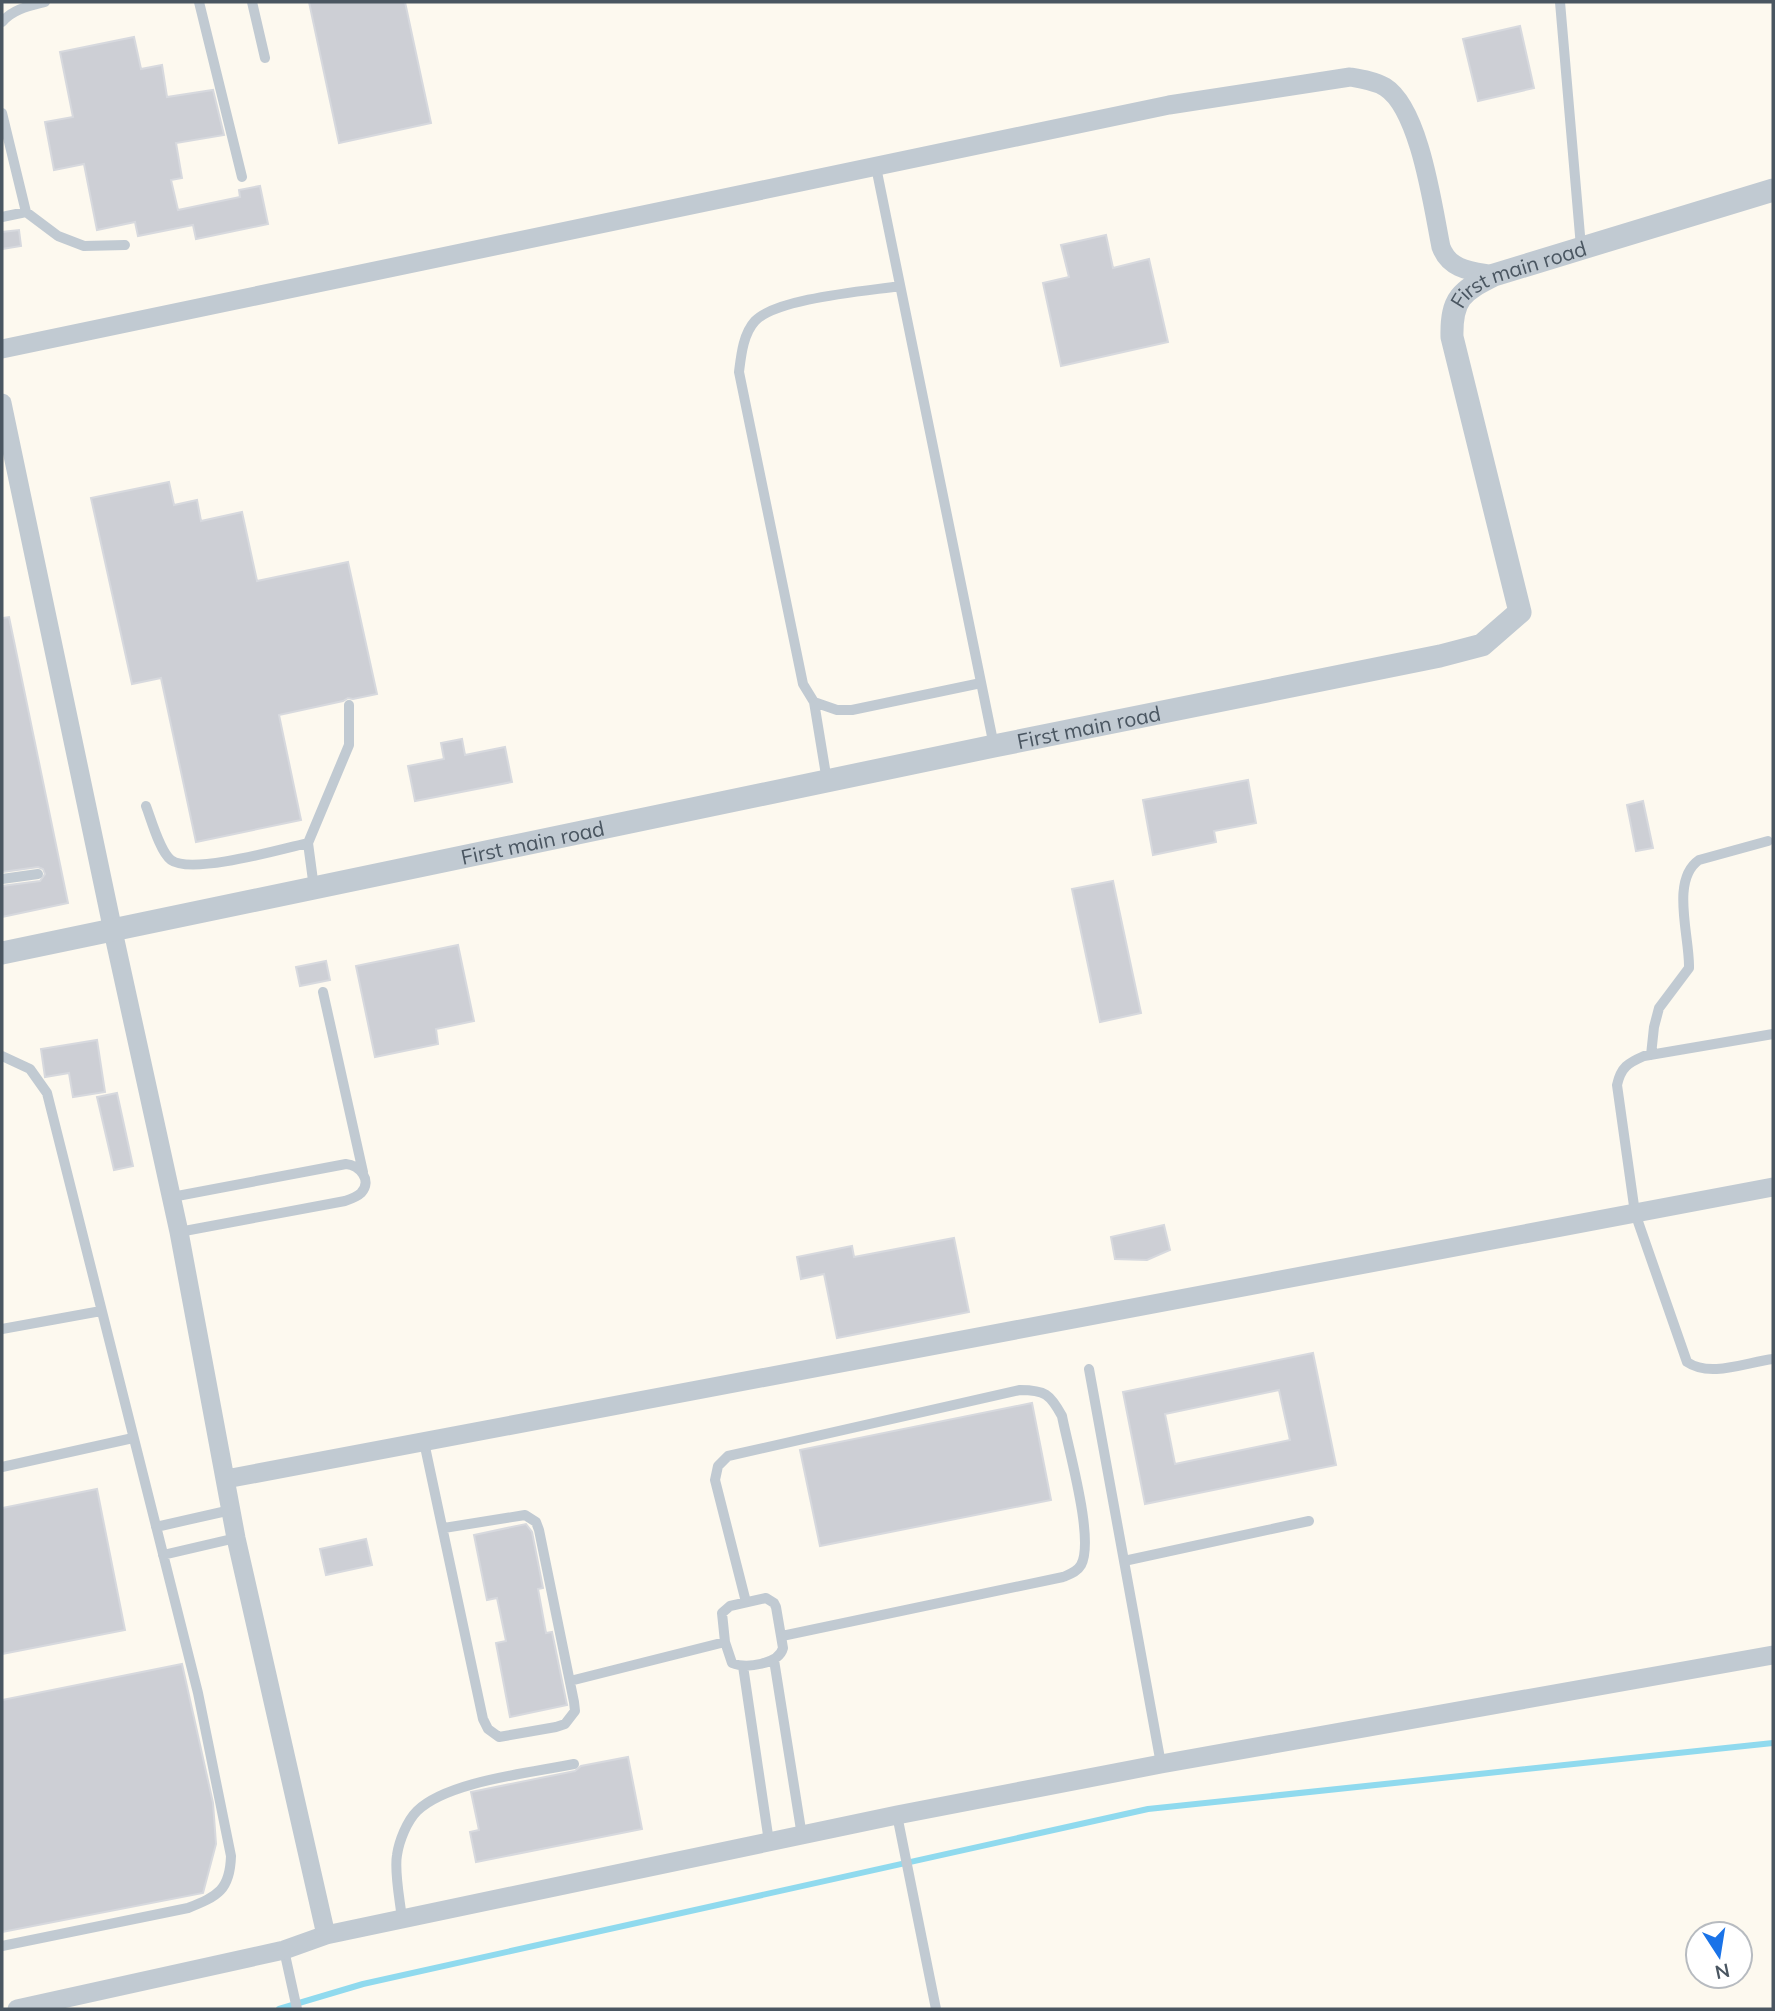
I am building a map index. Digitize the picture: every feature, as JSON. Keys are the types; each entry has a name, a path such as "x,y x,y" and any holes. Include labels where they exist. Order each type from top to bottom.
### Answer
{"street":[{"path":"2,349 1169,105 1350,77 1373,81 1387,89 1405,108 1420,149 1441,247 1448,260 1463,269 1494,275"},
{"name":"First main road","path":"2,953 115,940 314,890 993,746 1440,656 1482,645 1520,612 1452,337 1453,308 1459,298 1467,289 1494,275 1773,190"},
{"path":"3,414 172,1197 236,1538 326,1936"},
{"path":"226,1479 1773,1186"},
{"path":"17,2009 284,1950 326,1936 402,1919 897,1815 1773,1655"}],"lane":[{"path":"2,22 8,14 25,6 45,2"},
{"path":"199,2 242,177"},
{"path":"252,2 265,58"},
{"path":"1560,2 1581,247"},
{"path":"2,114 26,212 58,236 84,246 125,245"},
{"path":"876,167 993,746"},
{"path":"2,217 26,212"},
{"path":"827,781 814,702 803,684 739,372 741,354 747,334 755,321 770,312 793,303 900,286"},
{"path":"814,702 837,710 852,710 981,683"},
{"path":"314,890 308,843 349,745 349,705"},
{"path":"146,806 170,860 186,866 204,865 308,843"},
{"path":"1651,1055 1659,1008 1689,968 1683,888 1686,874 1691,865 1699,860 1768,841"},
{"path":"2,880 38,874"},
{"path":"179,1232 345,1201 362,1192 365,1185 364,1174 323,992"},
{"path":"1773,1034 1651,1055 1628,1063 1620,1072 1617,1085 1635,1213 1687,1362 1702,1370 1714,1370 1773,1359"},
{"path":"2,1056 30,1069 47,1093 198,1693 231,1856 231,1873 224,1889 188,1908 2,1947"},
{"path":"172,1197 345,1164 359,1168 364,1174"},
{"path":"2,1329 101,1311"},
{"path":"1089,1370 1161,1765"},
{"path":"746,1602 715,1480 718,1466 728,1456 1020,1390 1039,1390 1053,1399 1062,1416 1087,1536 1082,1563 1077,1571 1063,1577 782,1636"},
{"path":"2,1467 133,1437"},
{"path":"424,1441 488,1729 499,1737 565,1724 575,1711 540,1530 536,1522 525,1516 444,1528"},
{"path":"156,1527 232,1510"},
{"path":"1124,1561 1309,1521"},
{"path":"163,1555 236,1538"},
{"path":"766,1598 774,1603 782,1636 782,1653 775,1660 743,1666 732,1663 725,1642 722,1613 730,1606 766,1598"},
{"path":"570,1681 725,1642"},
{"path":"775,1660 803,1836"},
{"path":"743,1666 769,1842"},
{"path":"402,1919 396,1856 404,1832 415,1812 435,1797 463,1787 575,1764"},
{"path":"897,1815 936,2009"},
{"path":"284,1950 297,2009"}],"shaded area":[{"path":"2,2 1773,2 1773,2009 2,2009"}],"building":[{"path":"309,2 405,2 431,123 339,143"},
{"path":"1520,26 1534,88 1478,101 1463,39"},
{"path":"134,37 141,69 162,65 167,97 213,90 224,135 176,143 182,178 171,180 178,210 240,197 239,190 260,186 268,224 196,239 193,225 138,236 135,222 97,230 84,164 54,170 45,122 73,117 60,52"},
{"path":"19,230 21,246 2,249 2,232"},
{"path":"1106,235 1113,268 1149,259 1168,342 1061,366 1043,283 1069,277 1061,245"},
{"path":"169,482 174,505 197,500 201,521 242,512 257,581 348,562 377,694 348,698 279,715 301,820 196,842 161,678 132,684 91,498"},
{"path":"9,617 68,903 2,917 2,886 40,881 45,874 43,869 38,867 2,872 2,618"},
{"path":"462,739 465,755 505,747 512,782 415,801 408,766 444,759 441,743"},
{"path":"1248,780 1256,823 1214,831 1216,842 1153,855 1143,800"},
{"path":"1643,801 1653,848 1636,851 1627,805"},
{"path":"1113,881 1141,1013 1100,1022 1072,889"},
{"path":"458,945 474,1021 436,1029 438,1044 375,1057 356,966"},
{"path":"326,961 330,980 300,986 296,967"},
{"path":"97,1040 105,1092 73,1097 69,1073 45,1077 41,1049"},
{"path":"117,1093 133,1166 114,1170 97,1097"},
{"path":"1164,1225 1170,1250 1147,1260 1115,1259 1111,1237"},
{"path":"954,1238 969,1312 837,1338 824,1274 801,1279 797,1257 852,1246 854,1257"},
{"path":"1313,1353 1336,1465 1145,1504 1123,1392","holes":["1279,1390 1290,1440 1175,1464 1165,1414"]},
{"path":"1032,1403 1051,1500 820,1546 800,1450"},
{"path":"97,1489 125,1630 2,1654 2,1508"},
{"path":"526,1524 532,1532 543,1588 538,1589 546,1633 552,1632 567,1705 510,1717 496,1643 506,1641 497,1598 487,1600 474,1535"},
{"path":"366,1539 372,1565 326,1575 320,1549"},
{"path":"182,1664 213,1803 216,1844 203,1893 2,1932 2,1700"},
{"path":"628,1757 642,1829 476,1862 470,1832 479,1830 471,1792 575,1771 581,1766"}],"waterway":[{"path":"279,2009 363,1984 1148,1809 1773,1743"}]}
